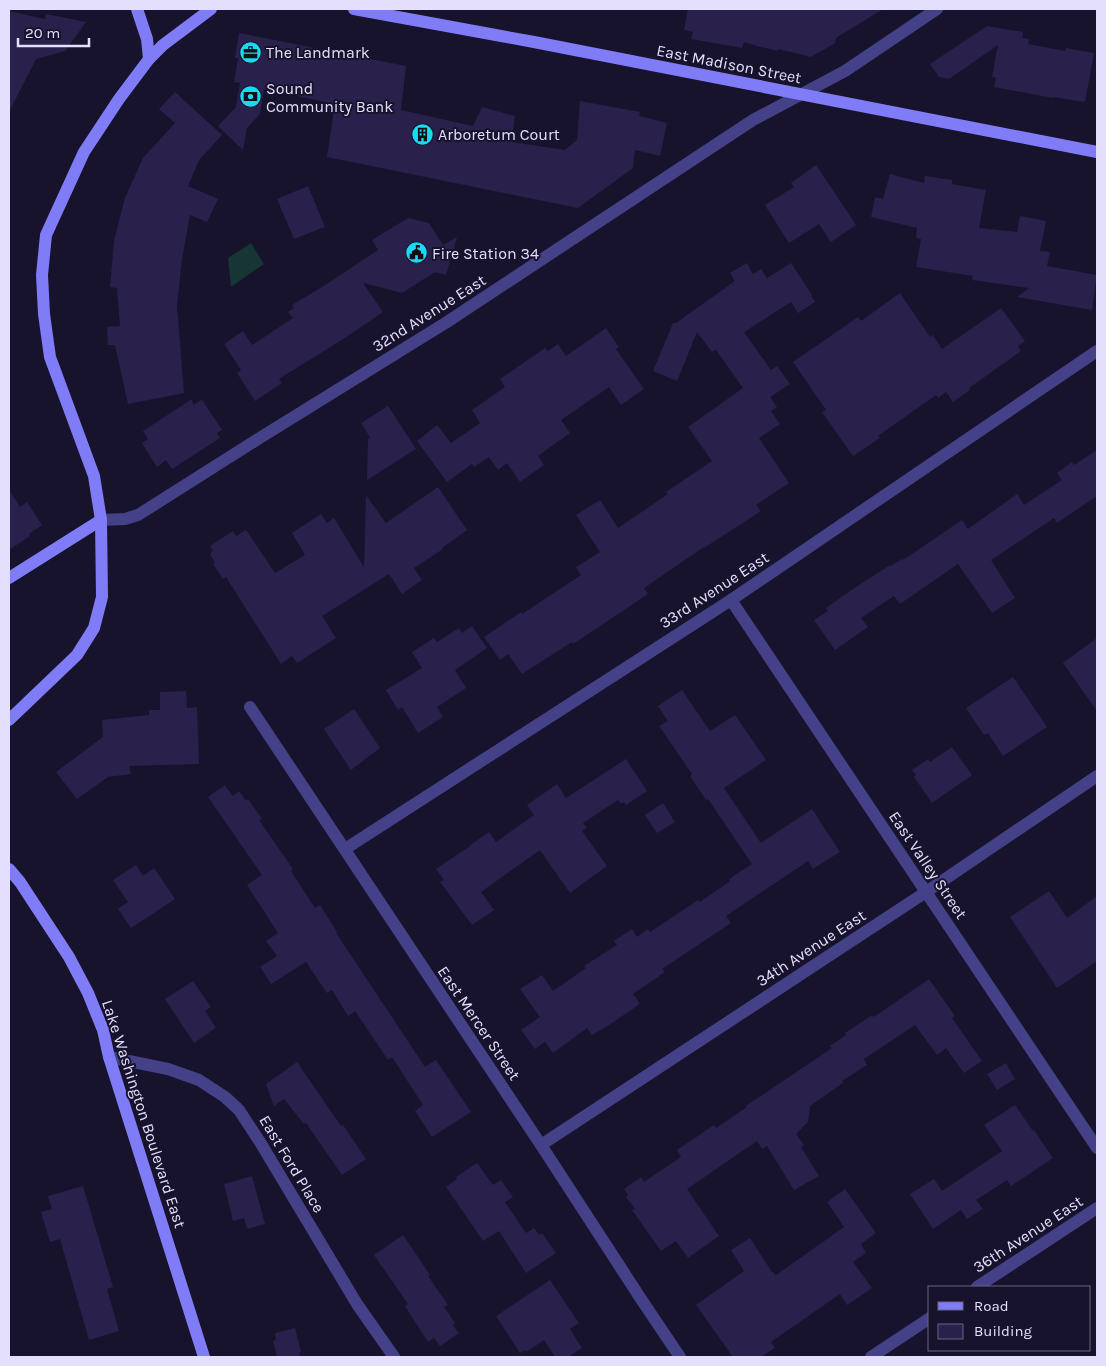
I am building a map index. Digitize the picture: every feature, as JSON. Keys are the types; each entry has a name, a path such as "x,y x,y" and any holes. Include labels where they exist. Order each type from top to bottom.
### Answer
{"main road":[{"path":"137,9 146,39 149,59"},
{"path":"9,720 77,655 94,628 102,597 101,520 94,476 50,357 44,314 42,275 46,235 84,152 119,99 149,59 163,45 211,9"},
{"name":"East Madison Street","path":"354,9 398,13 1097,152"},
{"name":"32nd Avenue East","path":"9,578 101,520"},
{"name":"Lake Washington Boulevard East","path":"9,869 20,882 69,957 88,993 103,1030 109,1057 204,1357"}],"street":[{"name":"32nd Avenue East","path":"101,520 125,519 138,515 447,322 752,120 845,71 937,9"},
{"name":"33rd Avenue East","path":"345,849 731,600 1097,352"},
{"name":"East Valley Street","path":"731,600 1097,1148"},
{"name":"East Mercer Street","path":"250,708 680,1357"},
{"name":"34th Avenue East","path":"541,1145 926,892 1097,776"},
{"name":"East Ford Place","path":"109,1057 168,1069 199,1080 239,1110 376,1334 394,1357"},
{"name":"36th Avenue East","path":"979,1286 1097,1208"},
{"path":"871,1357 928,1319"}],"green space":[{"path":"251,243 264,264 231,287 228,258"}],"building":[{"path":"688,9 883,9 836,38 835,43 811,57 744,42 742,48 691,39 693,32 684,30"},
{"path":"9,11 45,19 46,14 86,22 65,51 36,59 9,112"},
{"path":"987,26 1023,32 1022,38 1029,39 1028,44 1065,51 1066,48 1094,53 1085,102 994,87 996,78 992,77 998,45 949,79 939,77 930,64"},
{"name":"Arboretum Court","path":"239,33 406,66 401,110 473,126 482,107 515,116 511,142 565,150 577,140 580,101 640,112 639,116 667,123 660,156 635,150 633,168 578,208 327,157 335,104 264,89 260,114 247,128 243,150 218,126 236,107 240,83 234,82 238,58 235,58"},
{"path":"175,92 222,135 199,160 188,186 218,199 207,222 190,215 182,259 177,306 184,393 128,404 115,345 108,345 107,327 120,326 117,288 110,287 114,241 125,198 143,158 175,123 159,109"},
{"path":"816,165 856,225 831,242 819,224 789,243 765,205 794,187 791,183"},
{"path":"890,174 924,183 925,176 952,180 952,184 986,190 979,228 1017,232 1020,216 1046,221 1040,251 1050,252 1047,266 1097,275 1092,310 1017,297 1029,288 972,280 973,276 916,267 921,239 916,238 917,228 871,217 875,197 883,199"},
{"path":"308,186 325,227 294,239 277,199"},
{"path":"408,218 429,223 443,245 457,237 446,275 435,272 402,293 363,283 383,312 279,379 282,383 255,401 237,373 241,370 224,344 243,331 252,345 293,318 288,312 294,308 292,305 378,250 372,240"},
{"path":"747,263 753,274 761,269 767,278 791,263 815,302 798,313 791,302 744,332 771,370 777,366 790,384 770,397 777,407 771,411 780,424 759,438 789,483 756,505 761,511 644,588 648,594 573,644 572,642 522,674 508,654 500,660 484,637 581,575 576,567 600,552 576,515 600,500 618,528 712,461 688,427 743,388 716,350 712,352 697,332 677,381 653,371 673,323 676,323 735,281 730,273"},
{"path":"900,293 930,337 933,335 942,349 1001,308 1025,341 1018,346 1021,351 969,388 970,390 953,402 946,392 938,398 936,395 853,456 822,412 826,410 793,362 858,317 861,321"},
{"path":"606,328 619,347 616,349 644,389 621,405 609,387 561,420 570,433 538,456 544,465 520,482 507,463 498,470 489,457 474,467 472,464 447,482 417,441 437,425 451,443 480,423 472,410 505,387 500,379 545,348 548,351 558,344 566,356"},
{"path":"192,399 193,405 202,400 222,430 217,433 220,438 172,469 166,460 157,467 142,443 148,439 143,431"},
{"path":"388,406 416,449 367,480 368,439 370,437 361,423"},
{"path":"1097,450 1097,496 1057,523 1054,518 991,560 1015,598 992,613 958,564 900,604 894,596 861,618 868,627 835,650 814,620 828,611 826,608 850,591 890,565 903,560 962,520 968,529 1017,494 1024,505 1062,480 1057,473 1072,462 1074,465"},
{"path":"438,487 467,530 414,568 422,580 402,594 389,574 322,616 336,638 297,663 292,656 281,664 226,577 223,579 213,564 215,563 210,554 213,551 210,546 233,531 236,536 246,530 275,573 305,555 292,533 321,514 327,523 334,518 364,567 366,495 386,523"},
{"path":"9,490 20,507 27,502 42,525 29,534 30,536 9,550"},
{"path":"472,626 487,648 455,670 466,688 437,707 443,717 418,733 402,707 398,710 386,690 422,668 412,652 434,638 437,642 459,628 462,633"},
{"path":"1097,638 1097,711 1063,663"},
{"path":"1013,677 1047,727 1003,756 988,733 984,735 966,708"},
{"path":"682,690 710,731 735,715 766,760 724,788 761,843 812,809 840,852 813,869 808,861 726,916 731,923 662,969 665,972 633,994 640,1004 609,1025 592,1035 587,1028 553,1053 545,1042 535,1049 521,1030 540,1017 520,989 542,975 553,991 586,968 584,966 617,945 614,941 632,929 637,937 648,929 650,932 698,900 700,902 752,864 708,799 706,800 690,776 692,774 659,726 668,721 658,706"},
{"path":"186,691 187,708 197,707 199,764 129,766 131,774 108,777 77,799 56,772 103,737 102,720 149,715 149,710 160,710 160,692"},
{"path":"354,709 380,748 351,770 324,729"},
{"path":"952,747 972,775 932,803 914,777 916,775 912,770 928,759 930,762"},
{"path":"626,759 647,791 626,805 624,802 621,804 618,800 583,823 587,828 582,831 607,866 570,893 540,850 481,892 494,910 472,925 440,882 444,880 436,869 489,832 496,842 534,815 527,805 557,784 566,798"},
{"path":"225,785 233,796 239,791 246,801 248,799 262,819 259,820 293,869 291,871 315,908 320,905 336,933 425,1067 436,1060 471,1112 432,1137 415,1111 423,1105 392,1057 388,1060 355,1011 348,1016 332,990 327,993 306,962 271,984 260,967 277,956 266,941 278,933 247,885 262,875 208,797"},
{"path":"663,803 675,822 657,833 645,815"},
{"path":"136,865 143,876 154,868 175,899 131,928 118,909 128,902 113,880"},
{"path":"1049,891 1067,918 1097,896 1097,961 1057,988 1010,917"},
{"path":"929,979 955,1016 952,1018 982,1061 964,1073 946,1048 937,1055 915,1025 864,1059 867,1065 842,1081 843,1083 810,1106 808,1122 796,1134 804,1145 801,1147 819,1176 794,1190 767,1146 762,1149 757,1141 687,1189 719,1236 688,1258 676,1241 661,1251 632,1210 635,1209 626,1197 628,1195 624,1189 641,1177 644,1182 681,1157 677,1150 714,1125 716,1128 747,1107 832,1048 830,1046 846,1035 845,1033 872,1015 874,1017"},
{"path":"193,981 211,1007 205,1011 216,1028 194,1043 165,999"},
{"path":"297,1062 366,1159 342,1175 306,1123 304,1124 284,1099 274,1106 266,1084"},
{"path":"1006,1063 1015,1079 997,1090 987,1074"},
{"path":"1015,1105 1053,1158 1011,1186 1007,1180 976,1200 983,1209 967,1219 961,1210 933,1229 910,1194 934,1179 942,1191 1002,1151 984,1125"},
{"path":"477,1163 493,1185 501,1180 513,1197 505,1202 526,1233 534,1228 539,1235 542,1233 556,1253 526,1273 499,1231 483,1241 446,1187 457,1179 456,1177"},
{"path":"252,1176 265,1224 247,1229 244,1218 233,1221 224,1184"},
{"path":"83,1186 113,1287 107,1289 119,1331 89,1340 60,1239 50,1242 41,1212 52,1209 48,1196"},
{"path":"845,1189 876,1233 861,1244 866,1253 853,1262 872,1288 847,1305 840,1294 771,1342 775,1348 761,1357 733,1357 696,1305 744,1271 731,1250 750,1238 772,1272 776,1275 844,1227 827,1202"},
{"path":"403,1235 448,1305 444,1307 455,1323 453,1325 459,1333 440,1346 434,1338 428,1342 405,1306 408,1304 374,1255"},
{"path":"550,1280 579,1323 570,1329 582,1348 568,1357 555,1357 544,1340 526,1352 525,1350 520,1353 496,1316"},
{"path":"295,1328 301,1352 299,1353 300,1357 277,1357 273,1341 276,1340 275,1333"}],"place":[{"name":"The Landmark","path":"250,52"},
{"name":"Sound Community Bank","path":"250,97"},
{"name":"Arboretum Court","path":"422,134"},
{"name":"Fire Station 34","path":"416,253"}]}
